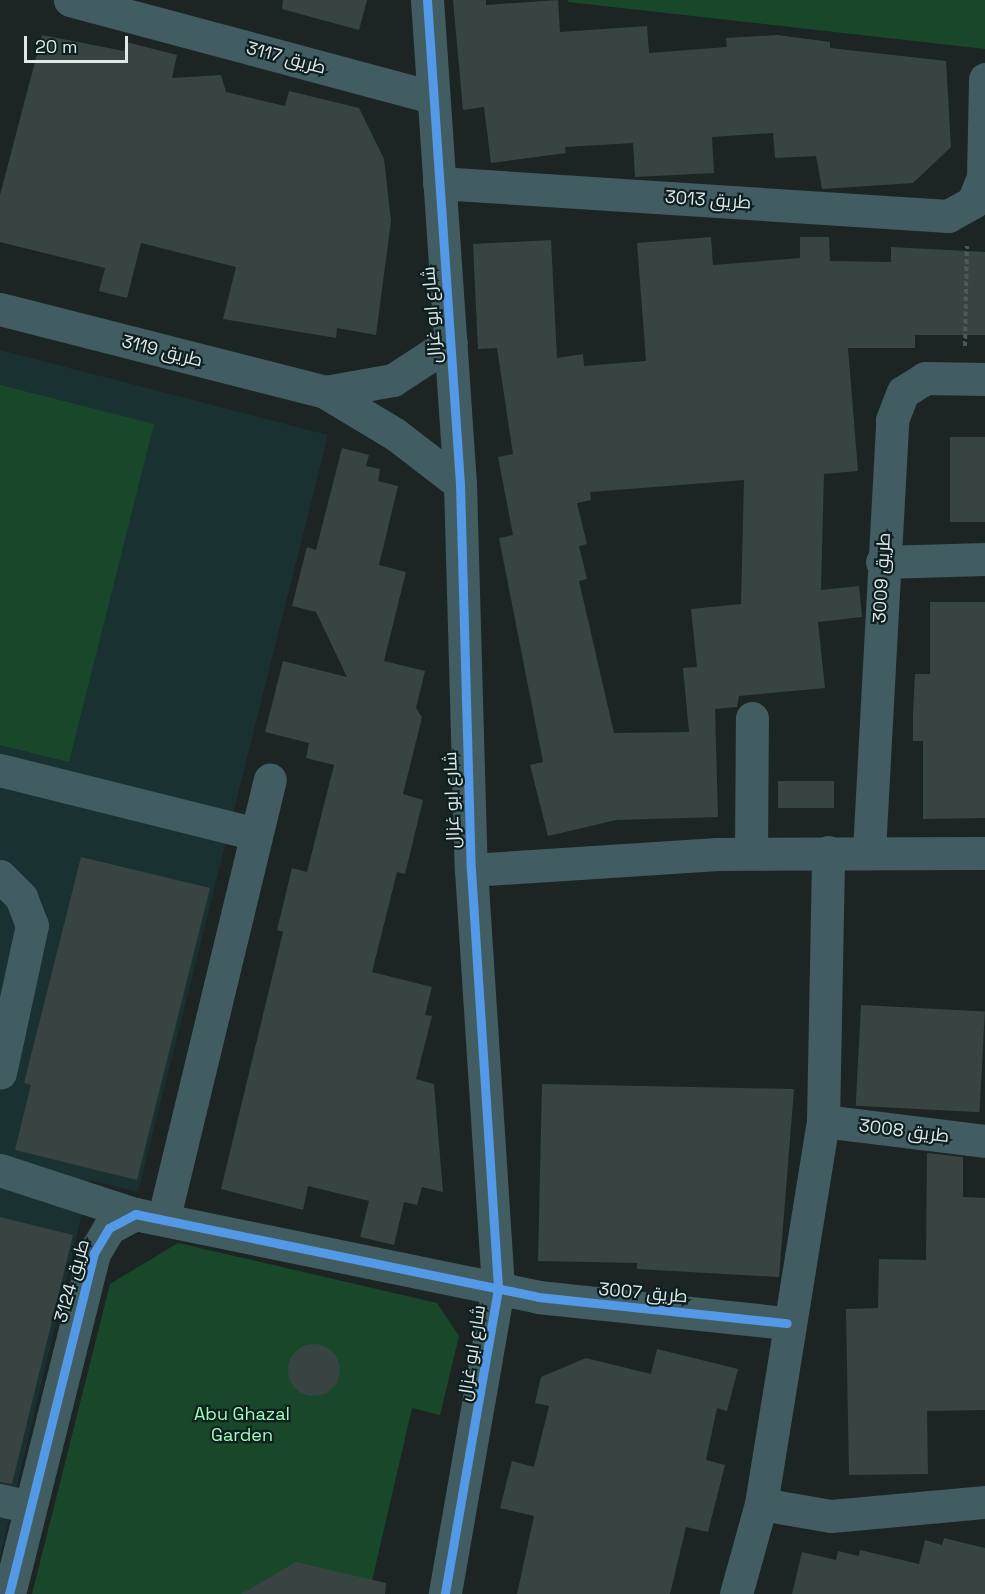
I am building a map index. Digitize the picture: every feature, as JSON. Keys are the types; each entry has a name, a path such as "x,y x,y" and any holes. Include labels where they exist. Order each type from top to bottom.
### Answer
{"street":[{"name":"طريق 3117","path":"70,0 433,97"},
{"name":"شارع ابو غزال","path":"427,0 460,484 471,870 498,1289 445,1594"},
{"path":"970,204 983,177 985,79"},
{"name":"طريق 3013","path":"439,183 948,216 970,204"},
{"name":"طريق 3119","path":"0,309 325,392"},
{"path":"325,392 393,380 451,342"},
{"name":"طريق 3009","path":"869,851 882,562 892,420 903,392 925,378 975,379"},
{"path":"325,392 395,434 460,484"},
{"path":"882,562 985,559"},
{"path":"751,853 752,718"},
{"path":"0,771 256,834"},
{"path":"149,1216 270,780"},
{"path":"471,870 751,853 869,851 985,853"},
{"path":"735,1594 761,1504 787,1323 823,1121 828,852"},
{"path":"0,876 21,897 32,925 0,1073"},
{"name":"طريق 3008","path":"823,1121 985,1140"},
{"path":"0,1170 149,1216 498,1289"},
{"name":"طريق 3124","path":"9,1594 15,1504 94,1253 109,1228 149,1216"},
{"name":"طريق 3007","path":"498,1289 585,1305 787,1323"},
{"path":"761,1504 831,1516 985,1502"}],"path":[{"path":"970,204 975,379"}],"shaded area":[{"path":"0,350 328,435 138,1192 90,1180 0,1557"}],"green space":[{"path":"568,0 985,0 985,49 568,2"},
{"path":"0,385 154,424 69,762 0,745"},
{"name":"Abu Ghazal Garden","path":"178,1243 437,1303 459,1336 440,1415 412,1408 369,1594 32,1594 110,1284"}],"building":[{"path":"283,0 367,0 359,30 282,9"},
{"path":"453,0 486,0 486,5 558,0 560,32 647,26 649,53 727,47 726,38 777,35 830,42 830,48 946,61 951,147 913,183 822,189 816,156 775,158 773,133 712,137 714,173 635,177 633,143 565,147 566,153 491,163 484,107 463,110"},
{"path":"42,35 124,51 126,42 177,55 172,78 221,75 226,92 285,106 289,91 359,108 384,159 391,221 376,335 337,328 336,338 223,319 236,267 141,243 127,298 99,291 105,268 0,242 0,195"},
{"path":"711,237 713,265 800,258 800,237 829,237 830,261 891,262 891,247 985,252 985,335 915,335 915,348 848,348 858,471 824,474 821,590 859,586 862,617 818,622 825,688 739,696 737,707 715,709 718,817 616,820 548,836 530,765 543,762 499,538 513,535 498,457 513,454 497,348 478,349 473,244 551,240 557,358 583,354 584,366 646,361 637,243","holes":["744,480 741,604 691,609 697,667 683,668 689,732 614,733 579,581 587,579 579,546 587,544 577,503 591,500 590,492"]},
{"path":"950,437 985,437 985,522 950,522"},
{"path":"342,448 369,455 366,466 380,469 378,481 398,486 379,565 406,572 384,661 425,671 416,708 422,717 403,794 423,800 405,874 397,872 372,972 432,987 425,1015 432,1016 416,1079 434,1084 443,1192 422,1187 417,1205 404,1202 394,1245 360,1237 369,1201 308,1186 303,1210 221,1189 283,932 277,930 292,868 307,872 334,765 306,758 309,743 265,732 283,661 347,677 316,612 292,606 307,547 316,550"},
{"path":"930,602 985,602 985,818 923,819 923,741 913,741 913,714 915,674 930,674"},
{"path":"778,781 834,781 834,808 778,808"},
{"path":"81,857 210,888 137,1180 15,1150 31,1085 24,1083"},
{"path":"861,1005 985,1011 980,1112 856,1106"},
{"path":"542,1084 794,1089 779,1277 637,1269 637,1263 538,1261"},
{"path":"927,1153 963,1157 963,1197 985,1198 985,1410 927,1411 928,1474 849,1475 846,1309 878,1308 879,1259 926,1260"},
{"path":"0,1217 73,1235 12,1484 0,1482"},
{"path":"314,1344 328,1348 336,1356 340,1370 336,1384 328,1392 314,1396 300,1392 292,1384 288,1370 292,1356 300,1348"},
{"path":"657,1349 738,1369 727,1411 717,1408 706,1460 725,1465 708,1532 686,1527 670,1594 517,1594 534,1516 500,1508 512,1461 534,1467 549,1406 535,1403 541,1377 586,1358 651,1374"},
{"path":"944,1538 985,1548 985,1594 792,1594 802,1552 836,1560 838,1551 859,1556 860,1550 919,1564 925,1540 942,1545"},
{"path":"296,1562 386,1583 385,1594 241,1594"}],"cycle path":[{"path":"427,0 460,484 471,870 498,1289 445,1594"},
{"path":"9,1594 94,1253 109,1228 135,1214 538,1297 787,1323"}]}
